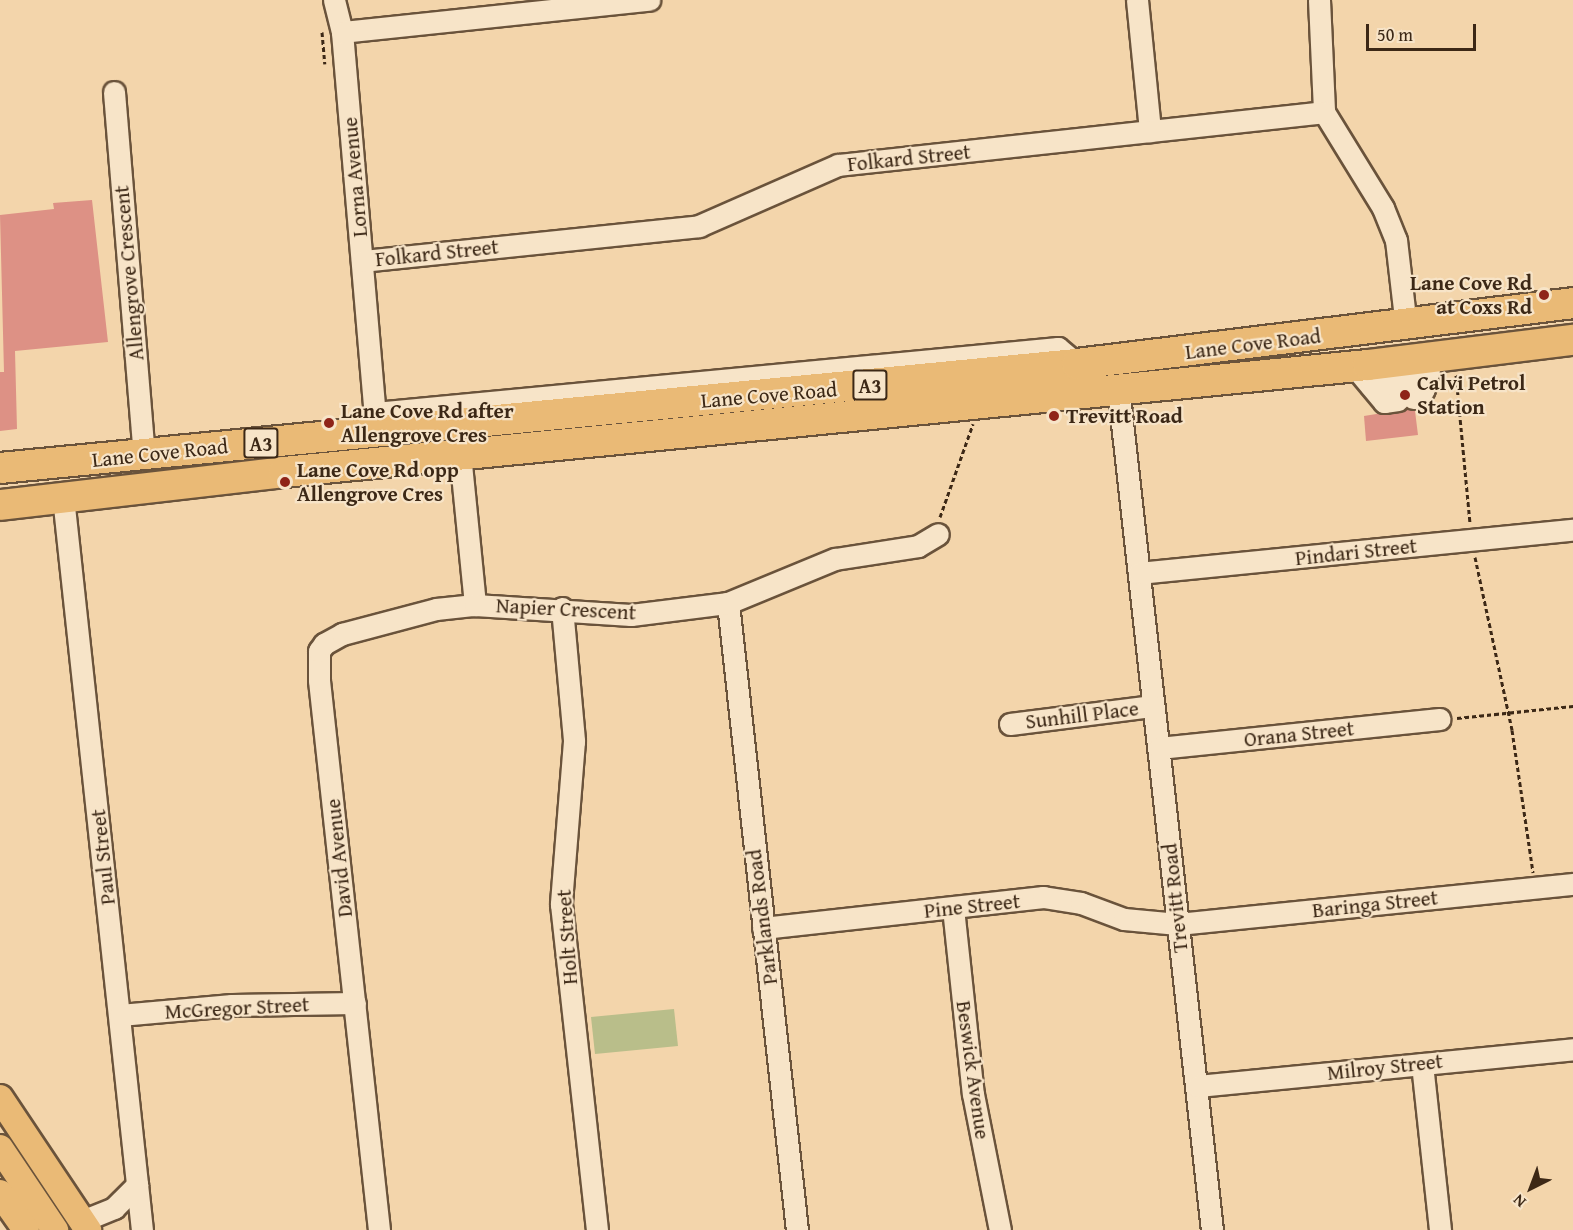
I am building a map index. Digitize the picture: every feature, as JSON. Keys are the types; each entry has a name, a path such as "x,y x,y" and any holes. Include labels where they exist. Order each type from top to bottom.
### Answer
{"highway":[{"name":"Lane Cove Road","path":"0,468 144,455 376,422 1077,364 1406,326 1573,303"},
{"name":"Lane Cove Road","path":"0,505 460,454 1118,387 1406,383 1573,340"}],"main road":[{"path":"0,1098 85,1226"},
{"path":"0,1148 55,1230"},
{"path":"0,1193 26,1230"}],"street":[{"name":"Lorna Avenue","path":"334,0 342,32 380,463"},
{"path":"342,32 542,5 650,0"},
{"path":"1137,0 1150,131"},
{"path":"1319,0 1324,112 1383,208 1396,240 1406,326"},
{"name":"Allengrove Crescent","path":"114,92 144,455"},
{"name":"Folkard Street","path":"362,261 699,226 838,165 1324,112"},
{"name":"Trevitt Road","path":"1118,387 1198,1086 1212,1230"},
{"name":"Napier Crescent","path":"460,454 475,605 562,608 631,615 728,603 835,559 918,546 939,534"},
{"name":"Paul Street","path":"63,497 120,1015 137,1185 137,1226"},
{"name":"Pindari Street","path":"1139,573 1573,530"},
{"name":"Parklands Road","path":"728,603 797,1230"},
{"name":"David Avenue","path":"379,1230 319,651 324,644 342,634 436,609 475,605"},
{"name":"Holt Street","path":"562,608 574,741 561,904 597,1230"},
{"name":"Sunhill Place","path":"1010,724 1154,706"},
{"name":"Orana Street","path":"1159,748 1440,719"},
{"name":"Baringa Street","path":"1178,924 1573,884"},
{"name":"Pine Street","path":"764,928 1057,898 1124,919 1178,924"},
{"name":"Beswick Avenue","path":"953,908 973,1094 1000,1230"},
{"name":"McGregor Street","path":"120,1015 232,1005 355,1003"},
{"name":"Milroy Street","path":"1198,1086 1573,1049"},
{"path":"1422,1064 1440,1230"},
{"path":"85,1226 114,1208 137,1185"}],"path":[{"path":"1406,383 1472,541 1508,712 1535,888"},
{"path":"939,534 940,512 973,424"},
{"path":"1440,719 1573,706"}],"green space":[{"path":"674,1009 678,1046 595,1054 591,1017"}],"building":[{"path":"92,200 108,342 15,351 17,429 0,431 0,372 4,372 0,215 54,209 53,203"},
{"path":"1407,409 1415,411 1418,435 1366,441 1364,416"}],"place":[{"name":"Lane Cove Rd at Coxs Rd","path":"1544,295"},
{"name":"Calvi Petrol Station","path":"1405,395"},
{"name":"Trevitt Road","path":"1054,416"},
{"name":"Lane Cove Rd after Allengrove Cres","path":"329,423"},
{"name":"Lane Cove Rd opp Allengrove Cres","path":"285,482"}]}
